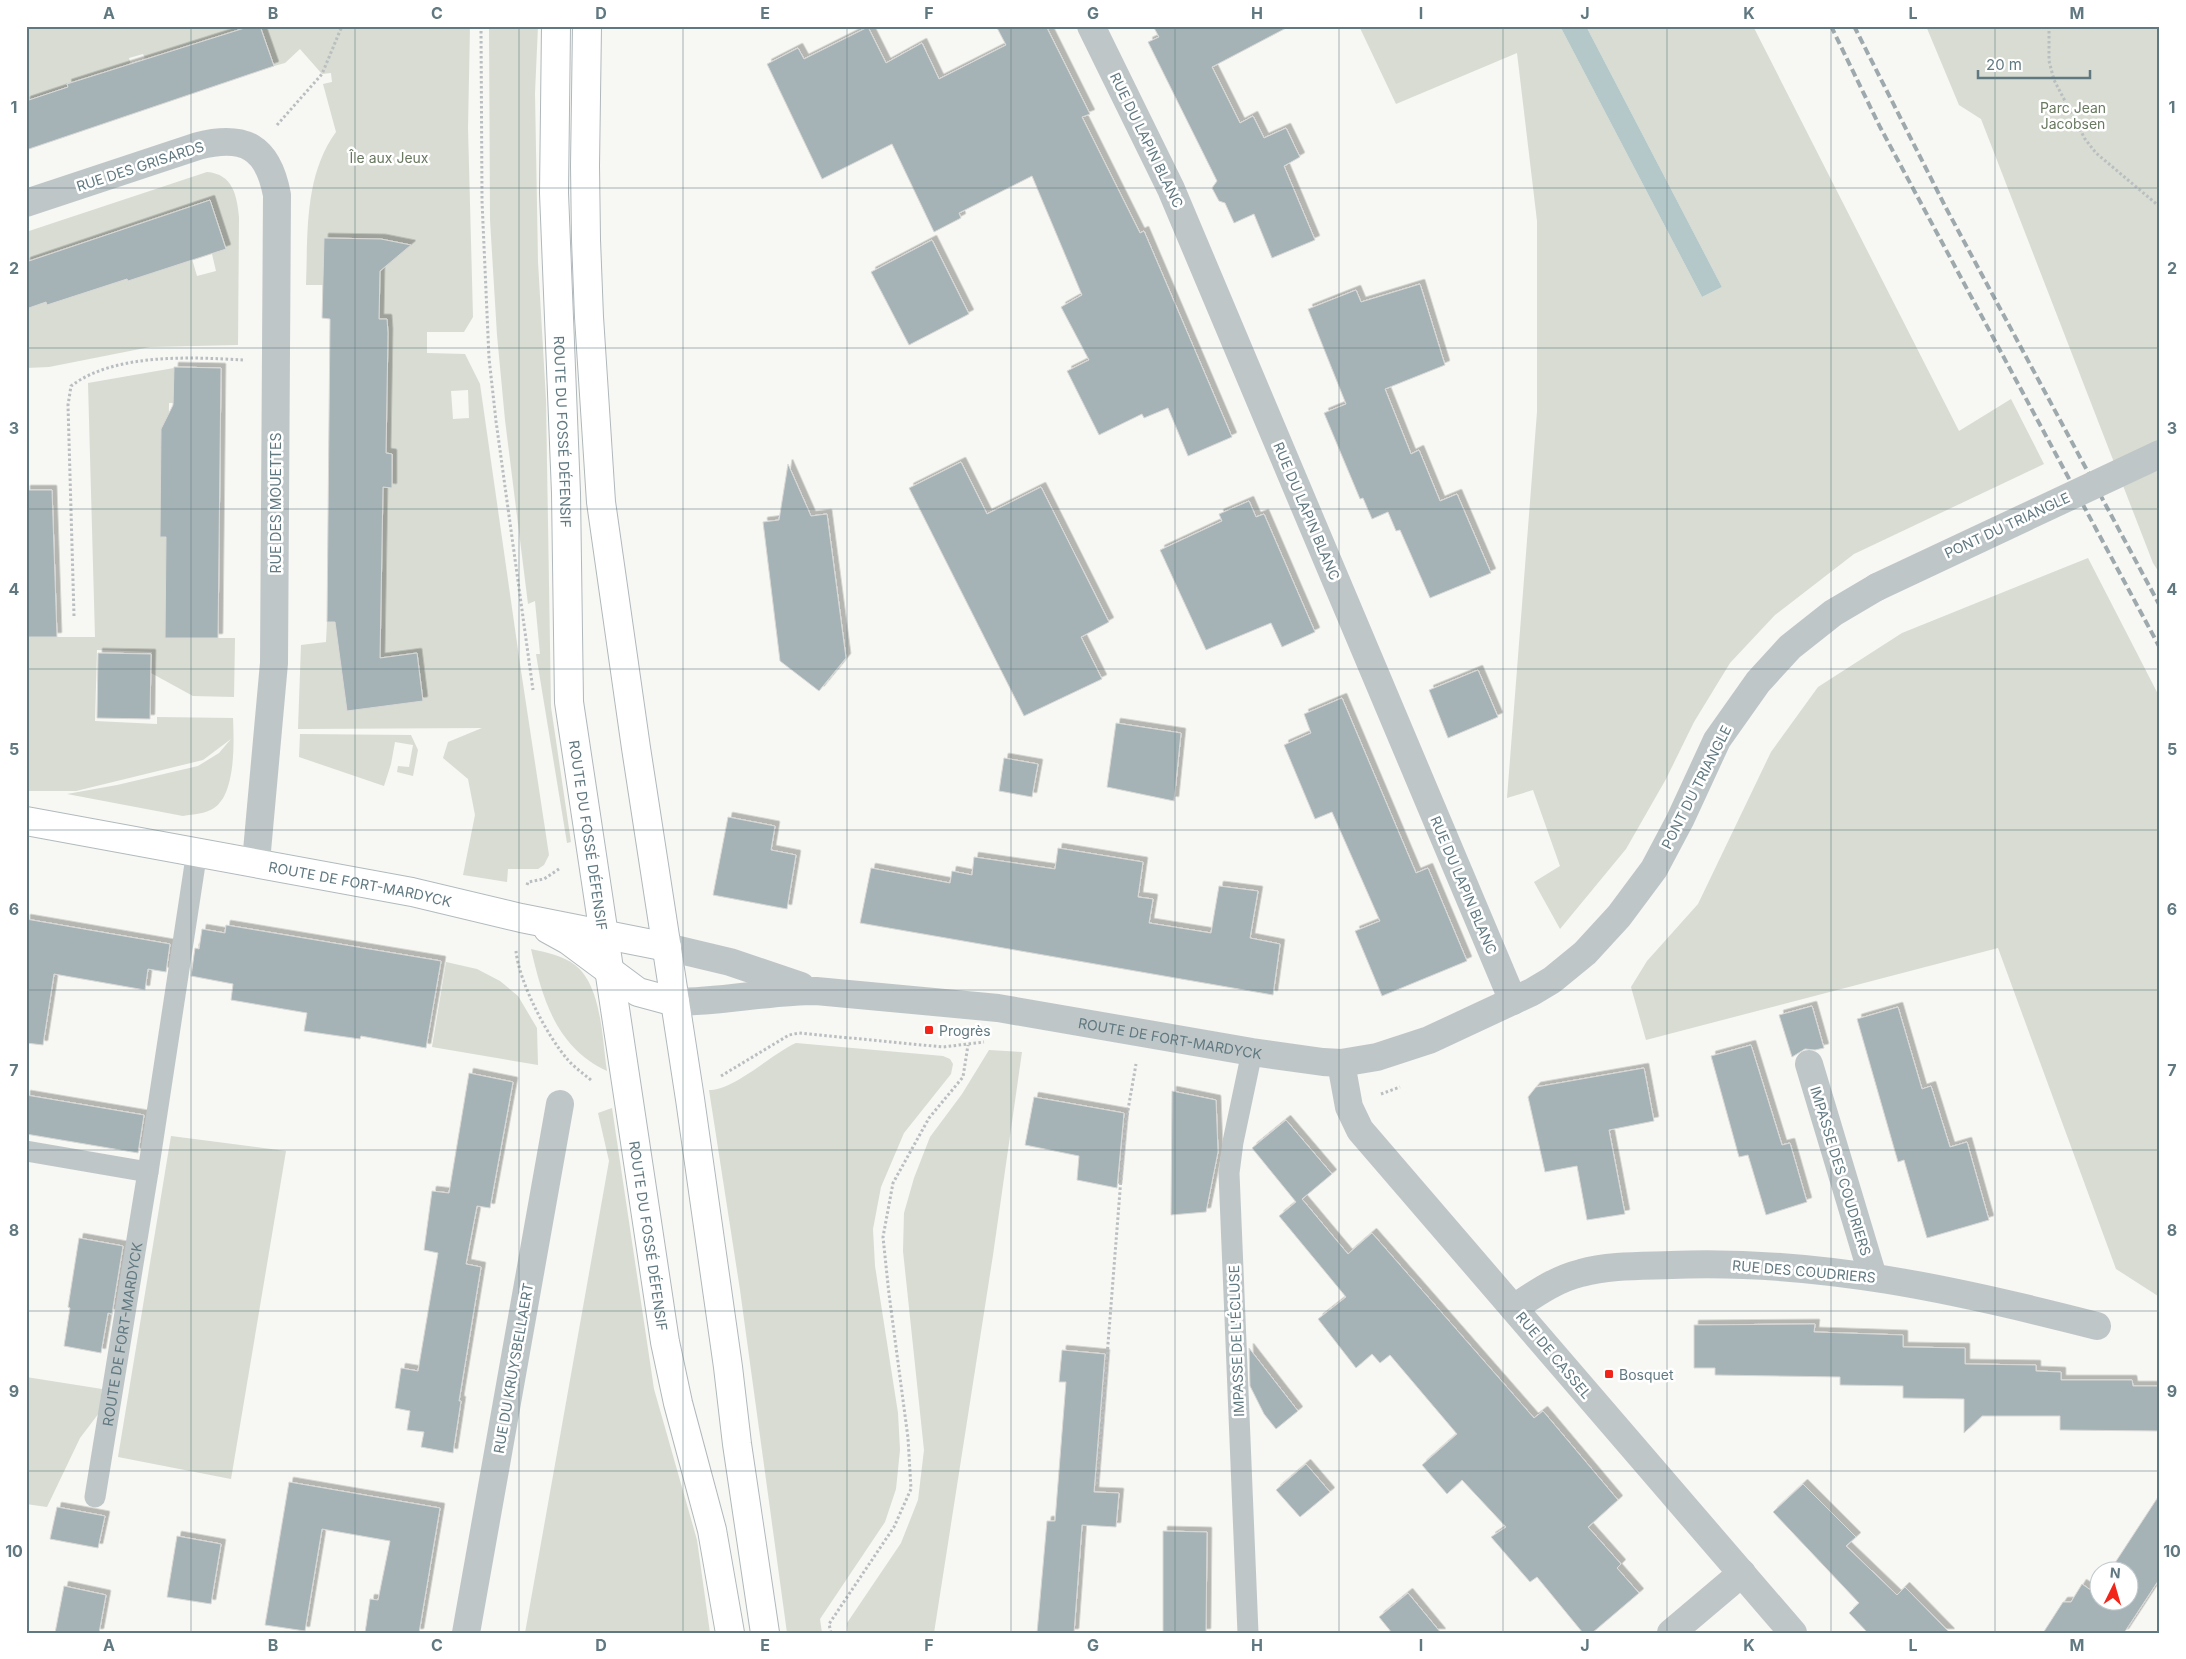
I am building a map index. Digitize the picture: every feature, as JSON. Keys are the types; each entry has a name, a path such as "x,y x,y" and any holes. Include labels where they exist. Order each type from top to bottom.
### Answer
{"main road":[{"name":"ROUTE DU FOSSÉ DÉFENSIF","path":"556,26 554,193 566,493 567,680 570,711 665,1342 678,1403 712,1530 730,1633"},
{"path":"587,26 586,250 600,484 618,628 716,1278 737,1444 765,1633"},
{"name":"ROUTE DE FORT-MARDYCK","path":"26,821 412,892 519,931 568,940 638,992 675,1002"},
{"name":"ROUTE DE FORT-MARDYCK","path":"519,931 603,933 667,947"}],"street":[{"name":"RUE DU LAPIN BLANC","path":"1091,26 1172,189 1513,1001"},
{"name":"RUE DES GRISARDS","path":"26,203 212,142 236,142 255,150"},
{"name":"RUE DES MOUETTES","path":"255,150 269,165 277,196 274,663 256,862"},
{"name":"PONT DU TRIANGLE","path":"1513,1001 1552,980 1570,966 1604,934 1638,892 1654,868 1680,820 1717,740 1758,682 1790,647 1833,613 1877,587 2160,454"},
{"name":"ROUTE DE FORT-MARDYCK","path":"667,947 730,962 816,991"},
{"name":"ROUTE DE FORT-MARDYCK","path":"675,1002 715,1001 796,991 816,991 998,1008 1252,1052 1341,1063 1377,1057 1414,1046 1513,1001"},
{"name":"RUE DE CASSEL","path":"1341,1063 1349,1108 1360,1130 1793,1633"},
{"name":"IMPASSE DES COUDRIERS","path":"1809,1064 1873,1277"},
{"name":"RUE DU KRUYSBELLAERT","path":"466,1633 560,1104"},
{"name":"RUE DES COUDRIERS","path":"1514,1308 1565,1278 1597,1270 1657,1265 1726,1264 1787,1267 1873,1277 1984,1297 2098,1326"},
{"path":"1672,1633 1742,1573"}],"lane":[{"name":"ROUTE DE FORT-MARDYCK","path":"95,1497 148,1172 197,851"},
{"name":"IMPASSE DE L'ÉCLUSE","path":"1248,1633 1229,1173 1233,1142 1252,1052"},
{"path":"26,1151 148,1172"}],"path":[{"path":"255,150 322,74 342,26"},
{"path":"480,26 482,201 489,358 534,697"},
{"path":"2049,26 2049,61 2054,80 2085,139 2096,153 2160,207"},
{"path":"74,616 68,405 71,386 84,376 106,368 149,360 215,359 276,363"},
{"path":"528,882 550,876 559,869 561,864"},
{"path":"519,931 520,968 547,1032 569,1061 597,1085"},
{"path":"1097,1484 1125,1127 1142,1032"},
{"path":"720,1076 789,1035 799,1033 943,1047 990,1041"},
{"path":"832,1633 829,1624 894,1528 911,1490 908,1438 883,1237 893,1183 929,1118 963,1078 968,1045"},
{"path":"1347,1095 1377,1095 1390,1092 1407,1084"}],"green space":[{"path":"26,26 237,26 238,30 146,61 143,54 129,58 131,65 100,76 98,74 67,84 68,87 26,101"},
{"name":"Île aux Jeux","path":"260,26 470,26 468,128 473,317 464,332 427,332 427,353 465,354 480,384 549,855 544,865 538,869 508,869 507,882 463,875 475,815 468,779 443,758 448,742 482,728 298,729 301,645 326,642 327,622 375,623 377,487 392,487 393,454 386,453 387,320 376,319 376,286 380,285 380,267 386,266 394,256 381,239 324,238 323,285 306,285 308,225 313,186 318,167 336,132 323,84 332,82 331,73 322,74 300,49 285,63 274,66","holes":["468,390 469,418 453,419 451,391"]},
{"path":"489,26 538,26 535,93 538,262 546,400 551,707 571,842 567,843 536,654 540,654 535,601 528,604 505,420 497,335 490,220"},
{"path":"1359,26 1560,26 1702,297 1722,287 1586,26 1753,26 1959,431 2011,399 2044,464 1854,554 1775,615 1730,663 1694,722 1666,779 1626,849 1560,929 1534,882 1560,866 1533,790 1507,798 1537,412 1537,221 1517,53 1396,104"},
{"name":"Parc Jean Jacobsen","path":"1926,26 2160,26 2160,574 2153,563 1981,119 1959,105"},
{"path":"207,172 223,177 232,187 237,201 239,217 238,345 150,347 49,367 26,368 26,309 46,302 47,305 127,278 192,259 197,276 216,271 212,254 226,248 210,200 26,262 26,232"},
{"path":"174,368 173,403 169,403 167,537 171,638 235,638 234,697 193,696 151,673 152,652 97,650 95,721 157,724 157,717 233,718 232,766 226,791 221,801 211,810 183,816 67,794 117,785 198,766 219,753 231,739 203,760 76,791 26,791 26,733 29,719 26,718 26,637 95,637 88,383"},
{"path":"2088,558 2160,698 2160,1302 2158,1296 2116,1269 1998,948 1646,1040 1631,987 1647,961 1698,904 1771,752 1818,687 1902,633"},
{"path":"300,734 411,735 418,750 413,776 397,772 398,766 409,767 413,745 395,742 384,786 299,757"},
{"path":"531,949 565,959 584,974 596,999 607,1071 575,1049 554,1020 541,986"},
{"path":"446,962 477,969 500,981 518,996 537,1028 538,1065 432,1047"},
{"path":"796,1043 943,1056 950,1059 953,1064 951,1074 904,1133 881,1187 873,1229 875,1266 898,1413 900,1450 896,1489 885,1522 820,1619 822,1633 787,1633 740,1290 709,1090 730,1084"},
{"path":"989,1050 1022,1052 993,1255 934,1633 848,1633 847,1623 901,1543 918,1500 924,1450 903,1251 904,1213 914,1178 930,1137 962,1094"},
{"path":"612,1108 654,1389 697,1540 710,1633 525,1633 609,1161 598,1113"},
{"path":"171,1136 286,1151 231,1479 118,1457"},
{"path":"26,1377 102,1389 99,1413 80,1438 47,1507 26,1504"}],"shaded area":[{"path":"1560,26 1586,26 1722,287 1702,297"}],"building":[{"path":"251,26 260,26 274,66 26,150 26,101 68,87 67,84"},
{"path":"996,26 1046,26 1090,114 1082,117 1140,233 1144,231 1232,437 1188,456 1168,408 1144,418 1142,414 1099,435 1067,371 1089,360 1061,307 1082,295 1032,176 959,213 961,218 934,232 892,144 822,179 767,64 798,48 804,59 868,27 886,63 922,43 939,79 1006,45"},
{"path":"1153,26 1290,26 1212,67 1240,123 1253,116 1264,138 1286,128 1300,157 1284,166 1315,240 1272,258 1254,214 1234,223 1225,203 1219,201 1212,188 1217,181 1148,42 1159,37"},
{"path":"210,200 226,249 128,281 127,279 47,305 46,302 26,309 26,262"},
{"path":"324,238 381,239 411,245 380,271 379,319 387,319 388,333 386,453 392,454 392,488 383,487 380,658 417,653 423,701 347,711 335,622 327,622 330,319 322,318"},
{"path":"932,240 969,314 909,345 871,272"},
{"path":"1420,284 1445,365 1385,389 1411,454 1419,450 1440,501 1457,494 1491,573 1430,598 1400,530 1396,531 1388,512 1372,519 1363,498 1360,499 1324,413 1346,404 1308,309 1356,290 1361,302"},
{"path":"174,367 221,368 218,638 165,638 166,537 160,537 161,429 173,405"},
{"path":"961,462 987,514 1041,487 1109,622 1081,637 1102,679 1024,716 909,488"},
{"path":"788,464 811,516 827,514 846,658 819,691 780,661 763,522 779,520"},
{"path":"26,490 52,490 57,637 26,637"},
{"path":"1249,501 1256,517 1264,514 1315,632 1282,647 1271,623 1206,650 1160,550 1222,521 1219,514"},
{"path":"98,653 151,654 150,719 97,718"},
{"path":"1478,670 1498,717 1448,738 1429,690"},
{"path":"1342,698 1416,873 1428,868 1467,961 1382,996 1355,931 1380,921 1332,812 1315,819 1284,745 1311,733 1304,714"},
{"path":"1116,723 1181,733 1174,801 1107,787"},
{"path":"1004,758 1038,764 1032,797 999,791"},
{"path":"728,817 775,826 771,850 796,855 787,909 713,895"},
{"path":"1058,848 1143,862 1138,897 1153,899 1149,923 1211,933 1219,886 1258,891 1250,938 1280,944 1273,995 860,923 871,868 950,883 952,871 972,875 974,857 1055,869"},
{"path":"26,919 170,944 166,972 148,969 145,990 54,974 43,1045 26,1043"},
{"path":"226,925 441,961 426,1048 361,1036 360,1039 304,1031 307,1013 231,1000 233,984 191,976 195,948 199,949 202,929 225,933"},
{"path":"1812,1006 1824,1048 1815,1050 1805,1049 1792,1057 1779,1015"},
{"path":"1898,1007 1922,1089 1931,1086 1950,1147 1967,1142 1989,1220 1927,1238 1904,1160 1898,1162 1857,1019"},
{"path":"1751,1045 1782,1145 1790,1143 1807,1202 1766,1215 1748,1155 1739,1157 1711,1056"},
{"path":"1644,1068 1654,1121 1609,1130 1625,1214 1587,1220 1577,1166 1545,1172 1528,1097 1536,1087"},
{"path":"469,1073 513,1082 490,1208 477,1206 466,1264 481,1267 459,1401 461,1401 453,1453 421,1447 424,1432 407,1430 410,1411 395,1408 401,1368 418,1371 438,1253 424,1250 432,1191 449,1193"},
{"path":"1172,1091 1216,1100 1218,1152 1206,1212 1171,1215"},
{"path":"26,1095 144,1115 138,1153 26,1134"},
{"path":"1034,1097 1124,1113 1117,1188 1077,1180 1079,1156 1025,1145"},
{"path":"1286,1120 1332,1174 1302,1199 1348,1254 1372,1233 1534,1418 1543,1411 1618,1500 1588,1527 1621,1564 1617,1568 1639,1593 1592,1633 1583,1633 1537,1577 1530,1582 1491,1537 1506,1527 1462,1480 1447,1494 1422,1465 1457,1434 1390,1355 1380,1363 1372,1354 1356,1368 1318,1319 1346,1297 1279,1216 1296,1202 1252,1148"},
{"path":"79,1238 123,1246 112,1314 108,1313 101,1353 64,1346"},
{"path":"1815,1324 1814,1332 1903,1335 1903,1347 1965,1348 1965,1364 2036,1365 2036,1371 2061,1372 2061,1380 2132,1380 2133,1386 2160,1386 2160,1431 2060,1430 2060,1416 1982,1416 1964,1433 1964,1399 1903,1398 1903,1386 1840,1385 1840,1377 1715,1375 1715,1368 1694,1368 1694,1325"},
{"path":"1249,1348 1298,1411 1276,1429 1264,1414 1250,1386"},
{"path":"1062,1350 1105,1354 1094,1492 1119,1493 1116,1527 1082,1525 1074,1633 1037,1633 1047,1521 1055,1521 1066,1382 1059,1382"},
{"path":"1306,1464 1330,1492 1300,1517 1276,1490"},
{"path":"289,1482 440,1508 419,1633 365,1633 370,1599 378,1600 390,1541 322,1529 305,1631 265,1625"},
{"path":"1803,1484 1856,1537 1846,1546 1897,1595 1905,1587 1950,1633 1868,1633 1849,1613 1859,1603 1773,1512"},
{"path":"2160,1494 2160,1578 2138,1612 2138,1562 2116,1562"},
{"path":"57,1507 105,1516 98,1548 50,1539"},
{"path":"1163,1531 1207,1532 1206,1633 1163,1633"},
{"path":"177,1536 221,1544 211,1604 167,1597"},
{"path":"2082,1584 2088,1588 2088,1612 2138,1612 2124,1633 2043,1633 2063,1602 2071,1602"},
{"path":"64,1586 106,1595 99,1633 55,1633"},
{"path":"1408,1593 1441,1633 1392,1633 1379,1617"}],"railway":[{"path":"1831,26 1880,127 2160,648"},
{"path":"1854,26 1946,208 2160,606"}],"place":[{"name":"Progrès","path":"929,1030"},
{"name":"Bosquet","path":"1609,1374"}]}
